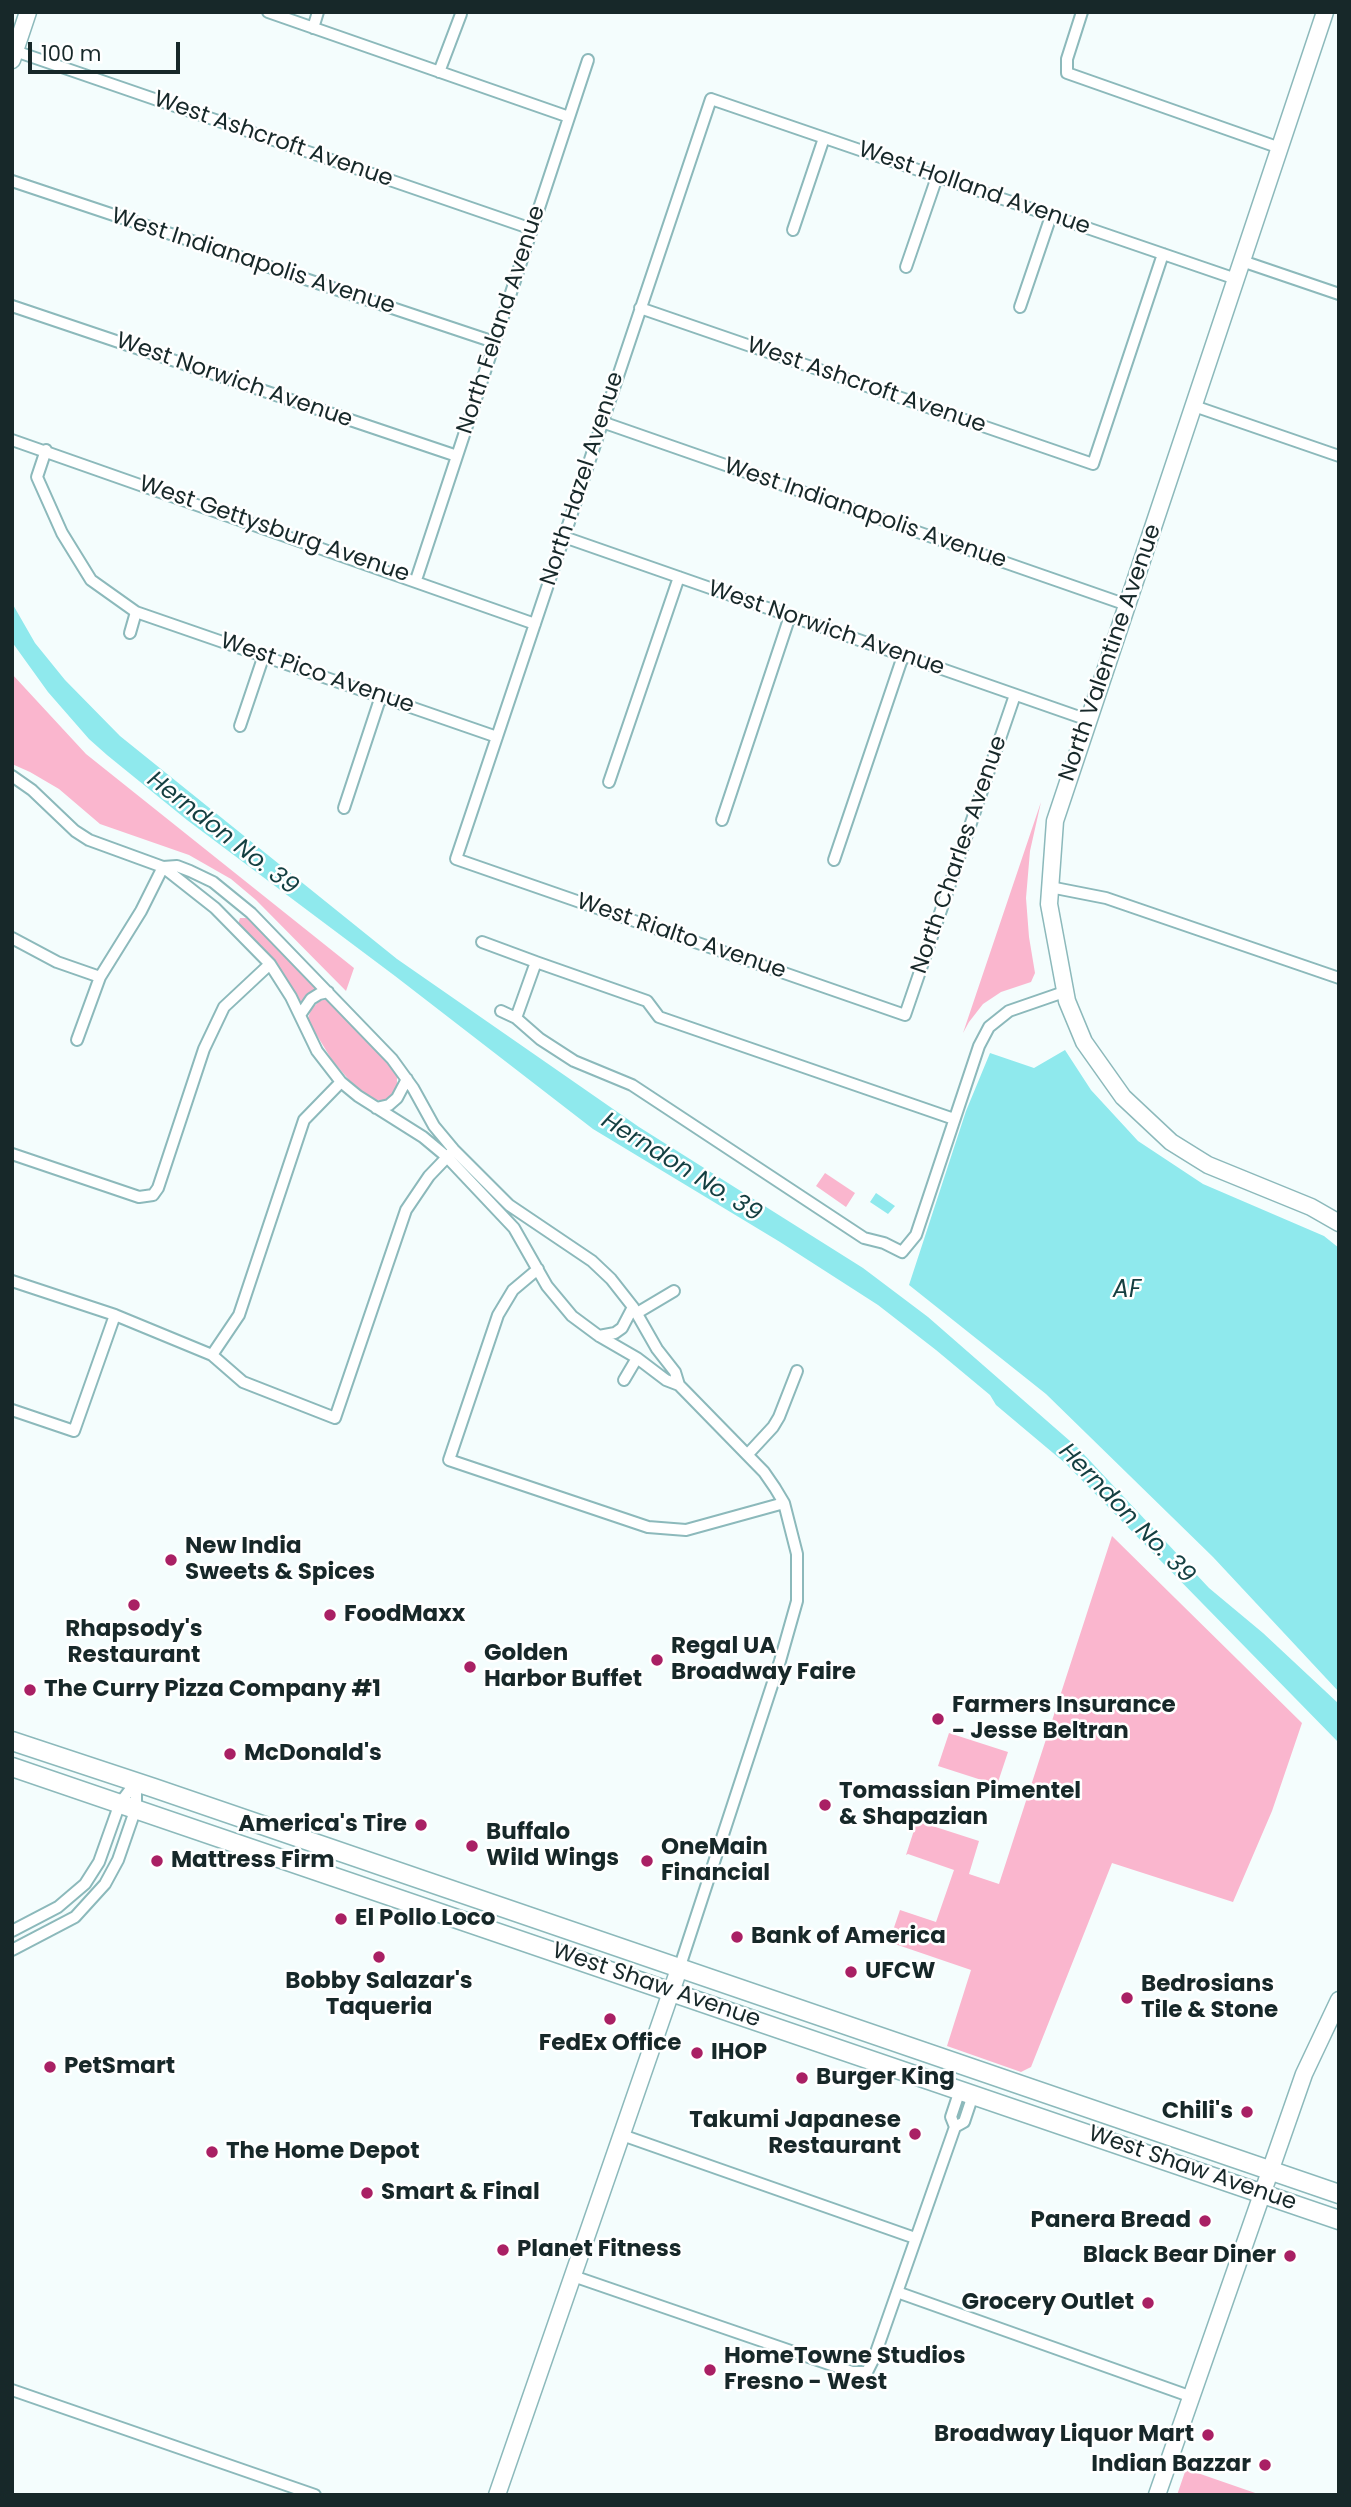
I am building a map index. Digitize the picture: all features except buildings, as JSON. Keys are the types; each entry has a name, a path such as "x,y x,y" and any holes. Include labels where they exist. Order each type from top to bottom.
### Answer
{"main road":[{"name":"West Shaw Avenue","path":"12,1741 1339,2194"},
{"name":"West Shaw Avenue","path":"12,1767 1339,2220"},
{"path":"277,1857 326,1861 412,1891 423,1890 431,1882"},
{"path":"966,2093 971,2084 1022,2099 1037,2092"}],"street":[{"path":"14,55 28,12"},
{"path":"268,12 569,117"},
{"path":"313,28 318,12"},
{"path":"1082,12 1067,59 1066,73 1280,149"},
{"name":"North Valentine Avenue","path":"1325,12 1055,821 1049,904 1064,992 1084,1042 1123,1097 1171,1142 1208,1165 1311,1207 1339,1223"},
{"path":"439,72 461,14"},
{"name":"West Ashcroft Avenue","path":"14,55 532,229"},
{"name":"North Feland Avenue","path":"416,580 588,60"},
{"name":"West Holland Avenue","path":"711,99 1236,279"},
{"name":"North Hazel Avenue","path":"456,859 711,99"},
{"path":"793,230 824,138"},
{"path":"906,267 937,177"},
{"name":"West Indianapolis Avenue","path":"12,181 494,342"},
{"path":"1020,307 1051,216"},
{"name":"West Ashcroft Avenue","path":"640,308 1093,464 1163,254"},
{"path":"1242,261 1339,294"},
{"name":"West Norwich Avenue","path":"12,306 457,456"},
{"path":"1194,407 1339,456"},
{"name":"West Indianapolis Avenue","path":"602,422 1127,605"},
{"name":"West Gettysburg Avenue","path":"12,440 535,624"},
{"name":"West Pico Avenue","path":"46,450 37,477 62,533 91,580 136,612 497,737"},
{"name":"West Norwich Avenue","path":"564,537 1088,720"},
{"path":"609,782 679,577"},
{"path":"130,633 136,612"},
{"path":"722,820 790,616"},
{"path":"240,726 264,656"},
{"path":"834,860 903,656"},
{"name":"North Charles Avenue","path":"905,1016 1015,695"},
{"path":"344,808 381,696"},
{"path":"12,776 32,790 63,822 89,840 163,867 215,908 270,964 291,997 317,1051 341,1082 376,1108 451,1153 517,1211 592,1261 611,1279 635,1310 657,1349 675,1372 680,1385 764,1472 784,1503 797,1554 797,1601 794,1616 679,1969 497,2495"},
{"name":"West Rialto Avenue","path":"456,859 905,1016"},
{"path":"163,867 177,866 190,871 232,896 328,992 379,1044 407,1079 451,1153 514,1228 559,1302 572,1316 599,1336 637,1358 666,1380 680,1385"},
{"path":"77,1040 100,977 141,911 163,867"},
{"path":"1050,887 1106,898 1339,978"},
{"path":"12,938 57,962 100,977"},
{"path":"482,942 648,1001 659,1017 954,1119"},
{"path":"516,1018 536,962"},
{"path":"12,1154 139,1197 153,1195 158,1188 204,1049 224,1007 270,964"},
{"path":"300,1015 311,999 328,992"},
{"path":"501,1011 516,1018 540,1039 574,1061 632,1085 864,1238 884,1243 902,1252 916,1235 979,1046 989,1027 1009,1011 1064,992"},
{"path":"376,1108 389,1105 397,1098 407,1079"},
{"path":"212,1354 239,1315 304,1120 341,1082"},
{"path":"12,1281 115,1315 212,1354 243,1382 335,1418 406,1210 422,1185 451,1153"},
{"path":"538,1269 513,1290 498,1315 449,1460 648,1527 686,1530 784,1503"},
{"path":"599,1336 615,1333 635,1310 674,1291"},
{"path":"12,1410 74,1431 115,1315"},
{"path":"624,1380 637,1358"},
{"path":"748,1454 779,1417 797,1371"},
{"path":"12,1950 60,1926 90,1903 111,1874 136,1782"},
{"path":"12,1931 58,1907 85,1884 128,1806 136,1782"},
{"path":"1157,2495 1304,2074 1339,2000"},
{"path":"573,2276 859,2373 867,2372 955,2127 951,2117 966,2093"},
{"path":"622,2135 915,2238"},
{"path":"897,2292 1192,2398"},
{"path":"12,2390 315,2495"}],"shaded area":[{"path":"12,674 86,754 354,968 346,991 256,900 231,879 189,855 100,824 59,789 12,764"},
{"path":"1041,802 1030,851 1026,898 1035,973 1031,982 1001,992 983,1004 963,1033"},
{"path":"240,918 248,918 318,989 300,1004 273,961 238,924"},
{"path":"327,999 380,1053 397,1076 397,1089 386,1100 373,1100 349,1080 332,1060 313,1029 308,1018 311,1010 319,1001"},
{"path":"825,1173 855,1193 846,1207 816,1186"},
{"path":"1112,1536 1302,1723 1272,1811 1233,1902 1112,1863 1031,2067 1021,2072 947,2046 971,1970 889,1942 900,1910 936,1922 954,1870 906,1855 917,1821 979,1841 969,1874 999,1884"},
{"path":"949,1733 1008,1752 997,1785 938,1766"},
{"path":"1186,2469 1261,2495 1177,2495"}],"water":[{"name":"Herndon No. 39","path":"12,603 35,643 65,680 120,736 397,959 639,1127 863,1268 928,1317 1078,1448 1209,1588 1263,1633 1339,1704 1339,1743 1065,1463 936,1350 878,1305 780,1242 593,1129 187,820 107,755 89,739 48,692 12,642"},
{"name":"AF","path":"1065,1050 1091,1090 1138,1141 1203,1184 1324,1236 1339,1248 1339,1692 1213,1557 1046,1394 909,1285 966,1111 990,1053 1034,1068"},
{"path":"876,1193 895,1206 888,1214 870,1202"}],"place":[{"name":"New India Sweets & Spices","path":"171,1560"},
{"name":"Rhapsody's Restaurant","path":"134,1605"},
{"name":"FoodMaxx","path":"330,1615"},
{"name":"Regal UA Broadway Faire","path":"657,1660"},
{"name":"Golden Harbor Buffet","path":"470,1667"},
{"name":"The Curry Pizza Company #1","path":"30,1690"},
{"name":"Farmers Insurance - Jesse Beltran","path":"938,1719"},
{"name":"McDonald's","path":"230,1754"},
{"name":"Tomassian Pimentel & Shapazian","path":"825,1805"},
{"name":"America's Tire","path":"421,1825"},
{"name":"Buffalo Wild Wings","path":"472,1846"},
{"name":"Mattress Firm","path":"157,1861"},
{"name":"OneMain Financial","path":"647,1861"},
{"name":"El Pollo Loco","path":"341,1919"},
{"name":"Bank of America","path":"737,1937"},
{"name":"Bobby Salazar's Taqueria","path":"379,1957"},
{"name":"UFCW","path":"851,1972"},
{"name":"Bedrosians Tile & Stone","path":"1127,1998"},
{"name":"FedEx Office","path":"610,2019"},
{"name":"IHOP","path":"697,2053"},
{"name":"PetSmart","path":"50,2067"},
{"name":"Burger King","path":"802,2078"},
{"name":"Chili's","path":"1247,2112"},
{"name":"Takumi Japanese Restaurant","path":"915,2134"},
{"name":"The Home Depot","path":"212,2152"},
{"name":"Smart & Final","path":"367,2193"},
{"name":"Panera Bread","path":"1205,2221"},
{"name":"Planet Fitness","path":"503,2250"},
{"name":"Black Bear Diner","path":"1290,2256"},
{"name":"Grocery Outlet","path":"1148,2303"},
{"name":"HomeTowne Studios Fresno - West","path":"710,2370"},
{"name":"Broadway Liquor Mart","path":"1208,2435"},
{"name":"Indian Bazzar","path":"1265,2465"}]}
